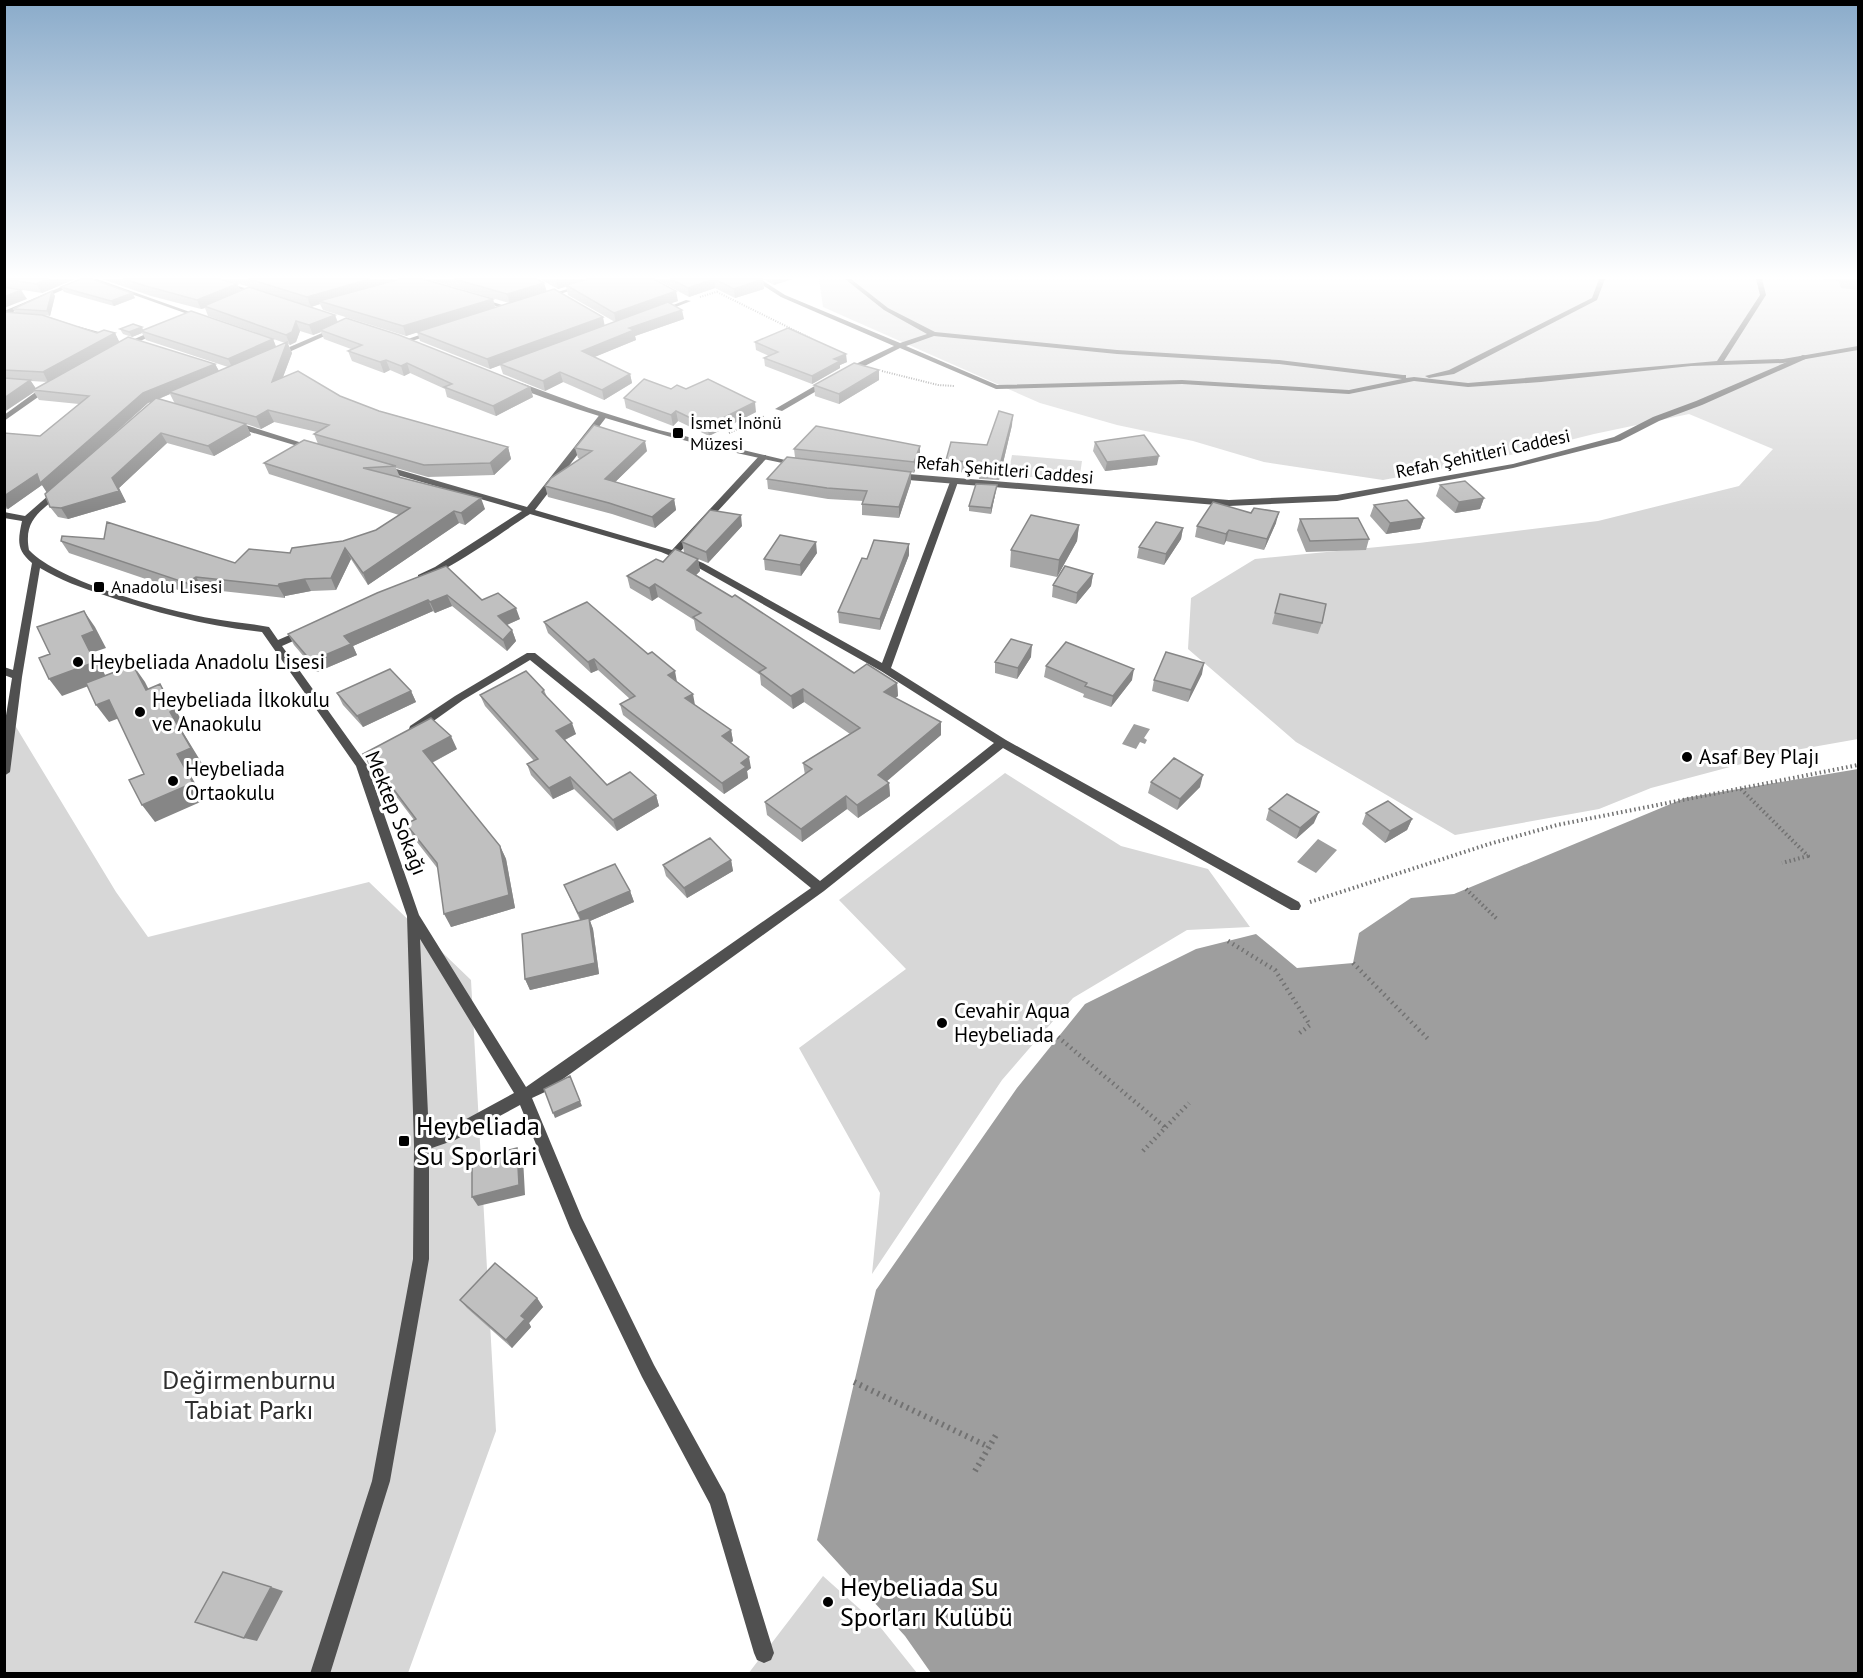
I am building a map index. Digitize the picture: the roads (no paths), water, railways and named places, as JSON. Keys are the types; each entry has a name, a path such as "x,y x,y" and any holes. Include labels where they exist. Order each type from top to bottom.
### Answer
{"street":[{"path":"779,409 874,357"},
{"path":"926,357 996,387 1113,382 1182,382 1349,392 1451,372 1480,357"},
{"path":"1203,357 1279,362 1468,385 1719,363 1783,361 1804,357"},
{"path":"1719,363 1723,357"},
{"name":"Refah Şehitleri Caddesi","path":"885,474 954,482 1229,503 1336,498 1513,466 1617,439 1656,419 1805,357"},
{"path":"510,382 604,415 705,444 804,466"},
{"path":"4,418 50,386 39,385"},
{"path":"409,582 438,568 530,510 604,415"},
{"path":"219,421 323,450"},
{"path":"673,554 763,458"},
{"path":"369,464 530,510 673,554 700,565 885,669 1002,743 1295,906"},
{"path":"4,772 36,564 25,551 24,534 27,519 69,482"},
{"path":"885,669 954,482"},
{"path":"4,515 27,519"},
{"name":"Mektep Sokağı","path":"36,564 124,600 176,614 265,629 366,762 413,916"},
{"path":"276,645 319,625"},
{"path":"400,738 459,698 531,655 820,888"},
{"path":"4,670 17,677"},
{"path":"422,1145 450,1135 524,1096 820,888 1002,743"},
{"path":"413,916 524,1096 581,1233 648,1371 718,1501 764,1653"},
{"path":"320,1674 381,1481 421,1259 422,1145 413,916"}],"place":[{"name":"İsmet İnönü Müzesi","path":"678,433"},
{"name":"Anadolu Lisesi","path":"99,587"},
{"name":"Heybeliada Anadolu Lisesi","path":"78,662"},
{"name":"Heybeliada İlkokulu ve Anaokulu","path":"140,712"},
{"name":"Asaf Bey Plajı","path":"1687,757"},
{"name":"Heybeliada Ortaokulu","path":"173,781"},
{"name":"Cevahir Aqua Heybeliada","path":"942,1023"},
{"name":"Heybeliada Su Sporlari","path":"404,1141"},
{"name":"Heybeliada Su Sporları Kulübü","path":"828,1602"}],"park label":[{"name":"Değirmenburnu Tabiat Parkı","path":"249,1395"}]}
